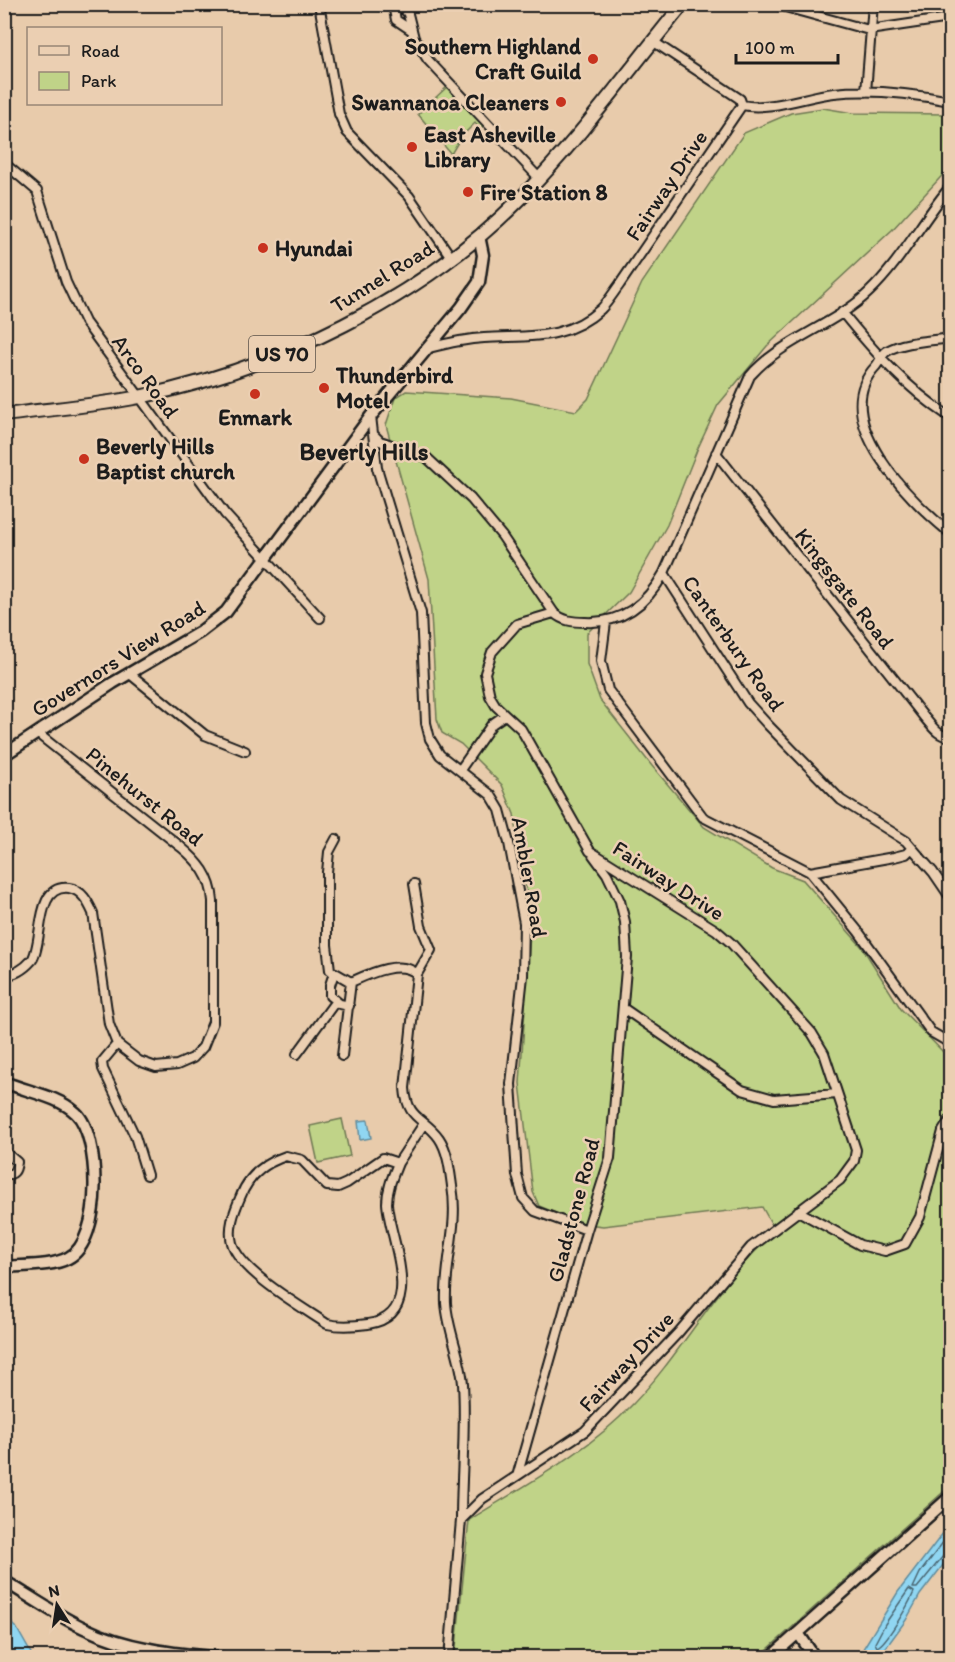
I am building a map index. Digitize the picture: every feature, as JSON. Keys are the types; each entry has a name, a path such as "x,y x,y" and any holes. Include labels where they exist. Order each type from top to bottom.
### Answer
{"main road":[{"name":"Tunnel Road","path":"4,415 139,397 215,377 290,351 359,319 479,236 539,178 572,142 683,4"}],"street":[{"path":"319,4 341,121 353,141 409,196 451,257"},
{"path":"774,4 869,30 951,18"},
{"path":"866,92 869,30 873,4"},
{"path":"411,30 429,60 539,178"},
{"path":"654,42 740,99 742,105 760,106 837,92 866,92 951,101"},
{"name":"Fairway Drive","path":"429,348 483,338 549,336 572,328 603,308 742,105"},
{"name":"Arco Road","path":"4,163 37,191 66,282 77,307 139,397 225,514 320,618"},
{"path":"373,434 380,441 426,458 471,499 502,536 554,613 563,620 573,622 606,622 634,609 657,586 738,400 758,367 871,291 951,187"},
{"name":"Governors View Road","path":"4,755 213,623 226,612 371,416 429,348 479,282 483,255 479,236"},
{"path":"842,312 880,360 907,387 951,417"},
{"path":"951,338 893,348 884,353 869,373 862,389 862,408 870,438 887,471 906,494 951,533"},
{"name":"Ambler Road","path":"371,416 377,468 421,613 426,723 430,740 441,755 491,795 500,810 509,843 524,923 523,976 511,1084 515,1155 523,1198 535,1211 587,1230"},
{"name":"Kingsgate Road","path":"716,453 924,717 937,732 946,737 951,736"},
{"name":"Canterbury Road","path":"664,573 748,703 841,800 912,848 951,897"},
{"name":"Fairway Drive","path":"461,1520 482,1499 518,1473 585,1431 678,1333 751,1247 840,1180 854,1161 854,1141 824,1053 812,1033 731,943 698,918 590,851 521,729 505,715 490,696 485,678 487,662 492,652 517,624 554,613"},
{"path":"606,622 601,661 608,690 703,817 810,872 858,931 931,1032 951,1043"},
{"path":"130,674 205,735 244,751"},
{"path":"460,770 492,724 505,715"},
{"name":"Pinehurst Road","path":"37,733 197,860 212,888 213,1022 203,1047 193,1058 177,1065 156,1067 139,1061 117,1044"},
{"path":"336,839 329,852 327,872 327,945 330,970 351,982 376,972 396,968 412,970 417,974"},
{"path":"810,872 894,857 906,854 912,848"},
{"name":"Gladstone Road","path":"518,1473 587,1230 610,1158 627,957 624,911 607,874 590,851"},
{"path":"414,884 421,926 431,950 417,974 408,1042 405,1088 408,1107 423,1125 437,1135 442,1144 456,1215 447,1271 446,1303 452,1343 463,1381 461,1520 449,1658"},
{"path":"4,975 18,972 33,959 45,903 53,893 65,888 76,890 88,901 93,913 109,1024 117,1044 102,1062 103,1070 135,1136 147,1175"},
{"path":"334,973 329,991 335,1002 349,1006"},
{"path":"342,1056 351,982"},
{"path":"297,1054 335,1002"},
{"path":"623,1008 742,1090 774,1099 837,1094"},
{"path":"4,1083 55,1100 78,1115 89,1143 95,1209 88,1235 79,1249 67,1259 4,1267"},
{"path":"798,1211 860,1245 885,1251 905,1244 920,1217 943,1131 951,1120"},
{"path":"398,1163 383,1158 338,1187 327,1186 296,1157 286,1156 270,1161 256,1173 242,1191 233,1217 231,1233 237,1253 261,1277 327,1324 348,1326 379,1322 388,1318 399,1302 401,1272 387,1200 398,1163 423,1125"},
{"path":"4,1151 17,1162 12,1174 4,1175"},
{"path":"770,1658 951,1497"},
{"path":"4,1581 69,1621 121,1643 223,1658"},
{"path":"798,1633 815,1658"}],"green space":[{"path":"448,86 484,125 480,129 475,123 461,137 451,154 418,114"},
{"path":"823,108 853,113 946,114 950,118 950,167 892,230 767,346 718,405 667,525 629,592 587,633 587,664 600,700 704,827 772,868 803,880 862,947 901,1009 950,1059 950,1486 759,1657 455,1657 469,1520 576,1453 615,1422 652,1383 736,1272 776,1232 762,1207 603,1226 580,1223 539,1206 533,1192 520,1083 531,918 514,814 502,785 461,744 442,733 437,719 429,579 386,425 395,398 406,391 511,398 576,411 588,399 642,283 744,133 791,113"},
{"path":"342,1119 350,1156 318,1163 310,1126"}],"water":[{"path":"368,1120 371,1138 360,1140 358,1121"},
{"path":"950,1524 950,1556 920,1595 906,1620 879,1657 858,1657 898,1592"},
{"path":"4,1616 16,1627 33,1657 15,1657 5,1640"}],"place":[{"name":"Southern Highland Craft Guild","path":"593,59"},
{"name":"Swannanoa Cleaners","path":"561,102"},
{"name":"East Asheville Library","path":"412,147"},
{"name":"Fire Station 8","path":"468,192"},
{"name":"Hyundai","path":"263,248"},
{"name":"Thunderbird Motel","path":"324,388"},
{"name":"Enmark","path":"255,394"},
{"name":"Beverly Hills Baptist church","path":"84,459"}],"district":[{"name":"Beverly Hills","path":"364,452"}]}
